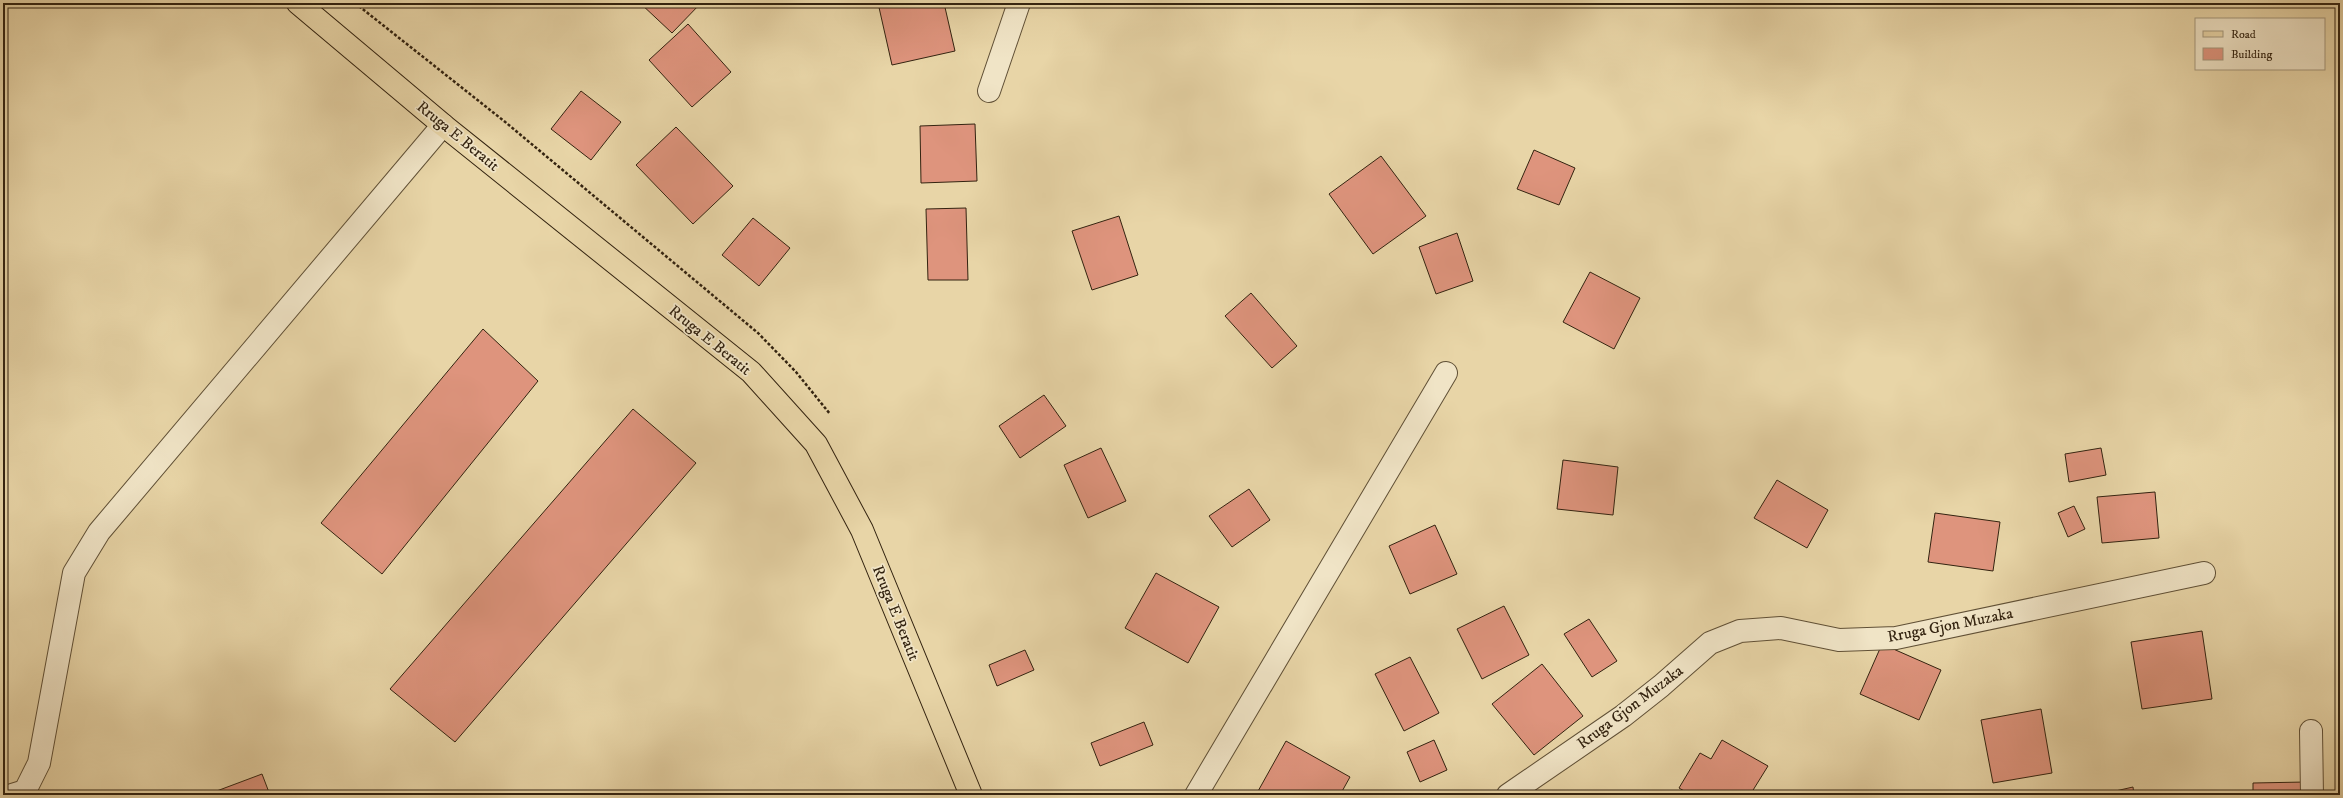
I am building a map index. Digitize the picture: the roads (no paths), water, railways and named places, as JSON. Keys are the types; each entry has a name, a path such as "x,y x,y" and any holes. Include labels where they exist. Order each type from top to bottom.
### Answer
{"main road":[{"name":"Rruga E Beratit","path":"298,3 443,125 751,372 816,444 862,530 971,795"}],"street":[{"path":"989,91 1020,3"},
{"path":"12,795 25,791 39,763 74,572 99,532 443,125"},
{"path":"1196,795 1446,373"},
{"name":"Rruga Gjon Muzaka","path":"1508,795 1623,716 1661,686 1710,643 1740,631 1781,628 1839,640 1896,638 2204,572"},
{"path":"2311,731 2312,795"}]}
